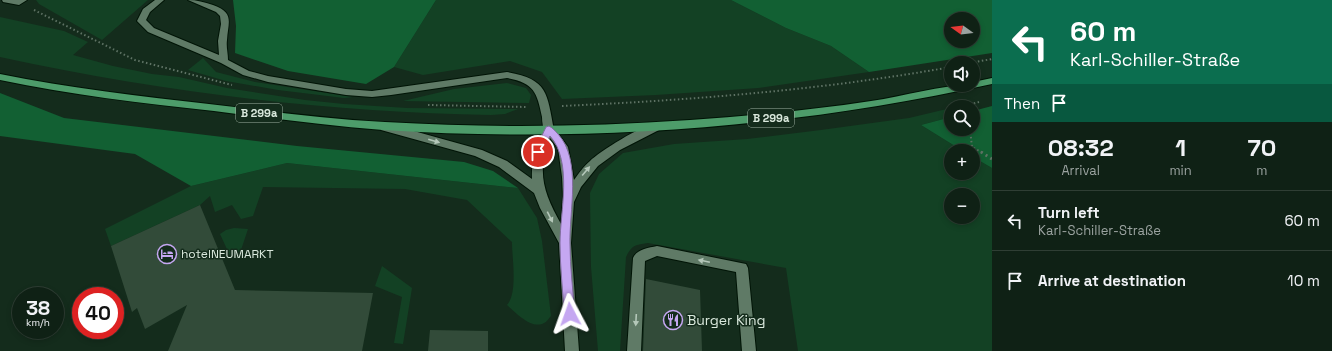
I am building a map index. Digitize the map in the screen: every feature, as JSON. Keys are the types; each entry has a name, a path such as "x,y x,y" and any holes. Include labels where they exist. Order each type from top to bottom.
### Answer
{"main road":[{"name":"B 299a","path":"0,77 76,91 136,99 383,126 549,130 714,124 820,112 887,102 992,82"}],"street":[{"path":"6,0 19,3 23,0"},
{"path":"160,0 146,11 141,21 151,30 224,61 246,73 268,79 346,92 372,94 424,88 501,76 519,77 529,80 536,85 541,92 549,130 560,142 565,155 568,177 568,205 565,243 572,351"},
{"path":"192,0 219,10 224,16 225,24 222,40 224,61"},
{"path":"383,126 489,157 508,168 539,190"},
{"path":"568,205 578,182 594,162 612,149 655,127"},
{"path":"549,130 538,152 537,160 539,190 546,208 565,243"},
{"path":"634,351 639,258 645,254 658,251 742,268 749,351"}],"path":[{"path":"980,61 992,59"},
{"path":"971,136 972,147 992,159"}],"green space":[{"path":"36,0 148,0 102,40 39,4"},
{"path":"233,0 436,0 394,67 366,84 288,71 235,53 236,26"},
{"path":"436,0 731,0 786,28 831,46 869,72 758,88 656,95 562,99 542,72 510,61 423,75 394,67"},
{"path":"731,0 992,0 992,53 973,56 944,56 944,60 869,72 831,46 786,28"},
{"path":"0,17 64,31 88,42 73,55 113,66 152,74 179,77 227,88 305,100 344,104 407,108 518,109 505,114 491,115 367,110 244,98 122,80 0,57"},
{"path":"203,58 216,72 255,82 353,97 344,98 278,90 226,81 188,70"},
{"path":"507,83 526,88 531,95 529,103 403,101 454,89"},
{"path":"0,93 64,118 297,146 464,162 493,171 518,188 287,163 191,186 135,154 0,136"},
{"path":"992,106 992,168 980,161 980,144 952,144 921,125 944,119 944,136 980,136 980,109"},
{"path":"944,110 944,119 921,125 952,144 944,144 944,180 980,180 980,161 992,168 992,351 798,351 786,268 648,243 634,246 626,257 620,351 598,351 591,267 590,193 599,174 623,153 674,144 747,139 909,118"},
{"path":"287,163 518,188 537,218 542,241 551,316 547,321 539,325 534,324 519,316 507,305 510,300 513,284 512,242 467,200 405,189 263,187 253,216 241,219 232,205 215,212 210,196 200,205 111,246 105,229 191,186"},
{"path":"234,228 248,229 238,259 231,258 220,234 226,230"},
{"path":"382,266 412,288 403,344 394,343 402,297 375,286"}],"building":[{"path":"200,205 235,290 373,293 362,351 168,351 187,305 145,329 137,308 132,312 111,246"},
{"name":"Burger King","path":"646,279 700,290 702,351 643,351"},
{"path":"430,330 488,331 488,351 428,351"}],"place":[{"name":"hotelNEUMARKT","path":"167,254"},
{"name":"Burger King","path":"673,320"}],"route":[{"path":"538,152 549,130 560,142 565,155 569,197 565,243 570,314"}]}
